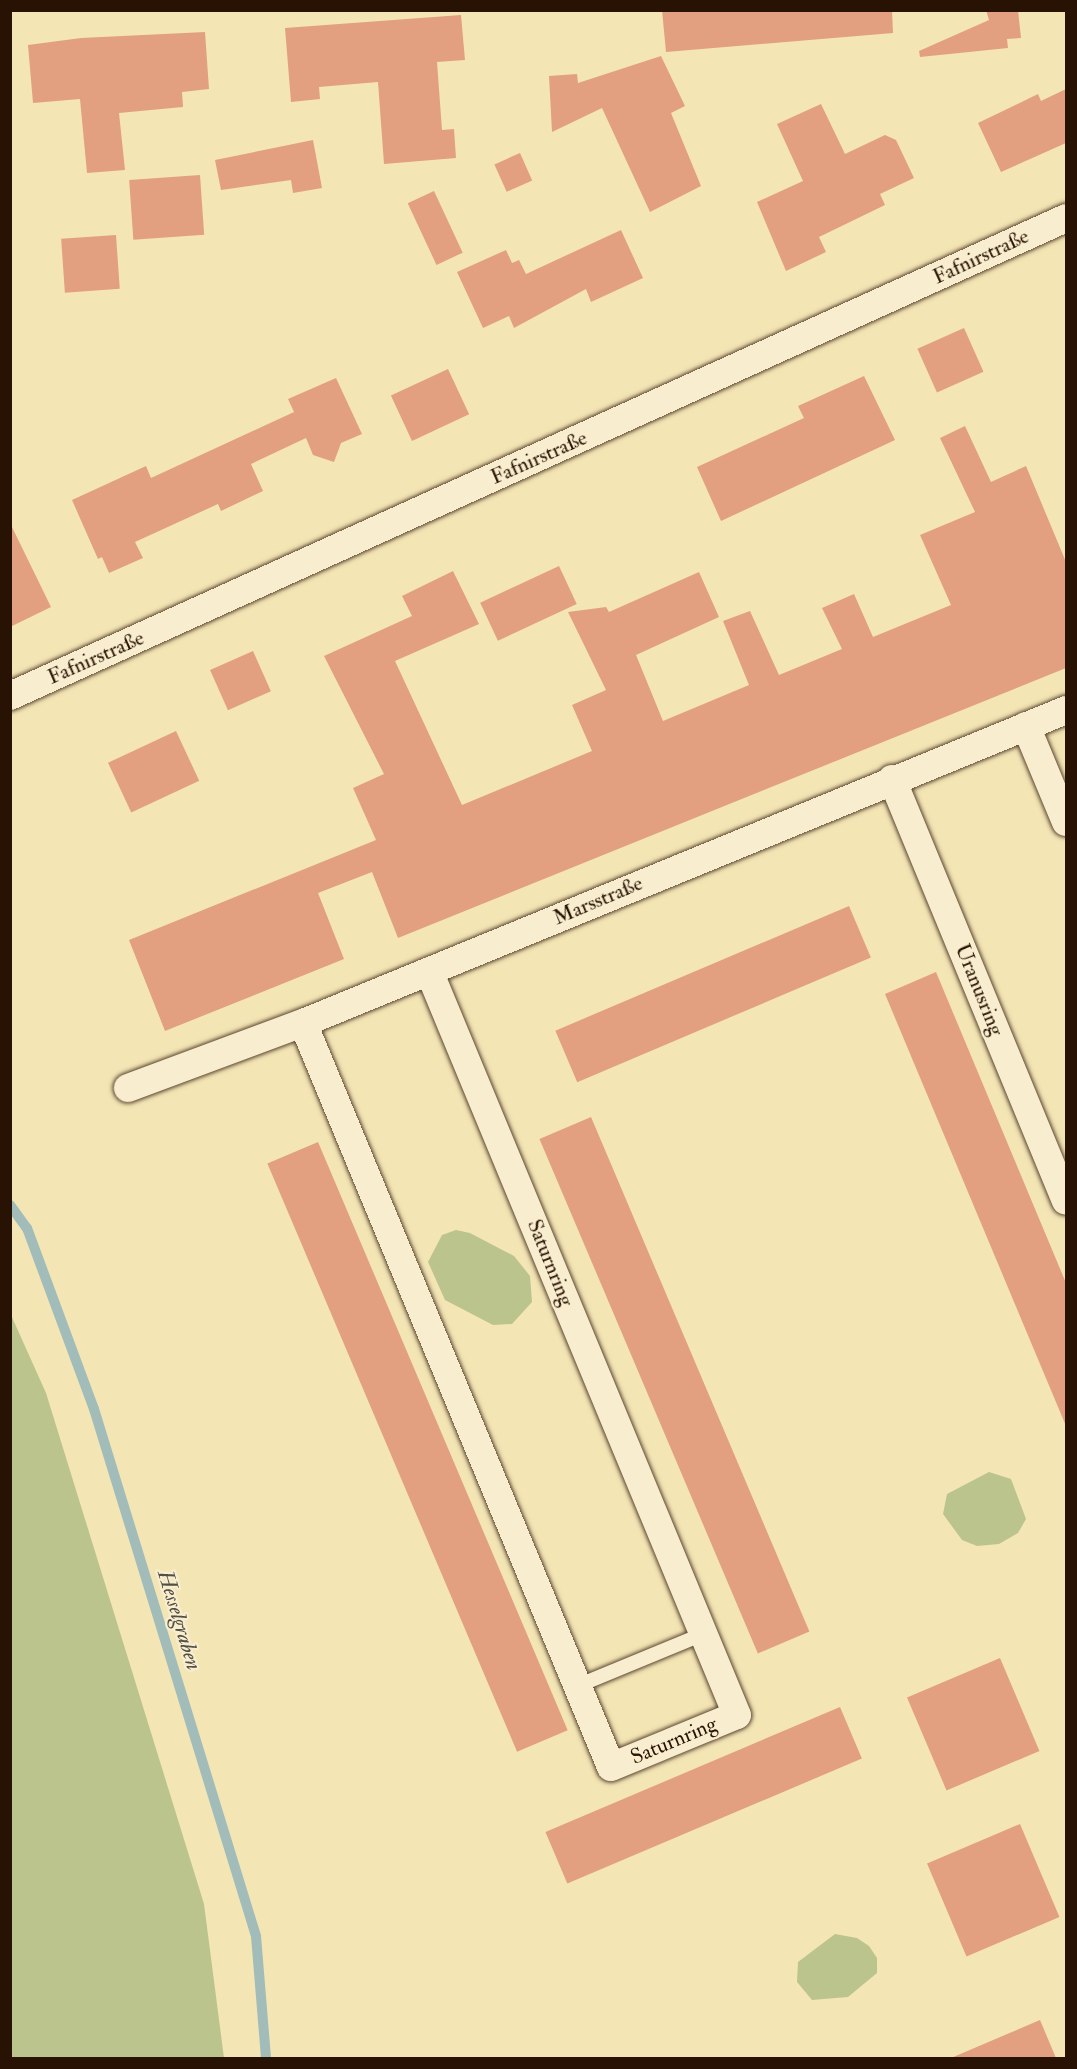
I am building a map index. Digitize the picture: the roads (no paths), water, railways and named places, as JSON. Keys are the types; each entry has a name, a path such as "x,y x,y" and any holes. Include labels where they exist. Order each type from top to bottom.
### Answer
{"street":[{"name":"Fafnirstraße","path":"10,696 1066,218"},
{"name":"Marsstraße","path":"128,1088 303,1023 892,779 1066,710"},
{"path":"1026,726 1066,822"},
{"name":"Uranusring","path":"892,779 1066,1201"},
{"name":"Saturnring","path":"303,1023 611,1767 737,1715 429,971"}],"lane":[{"path":"577,1686 703,1634"}],"waterway":[{"name":"Hesselgraben","path":"10,1205 27,1228 94,1409 256,1936 266,2058"}]}
